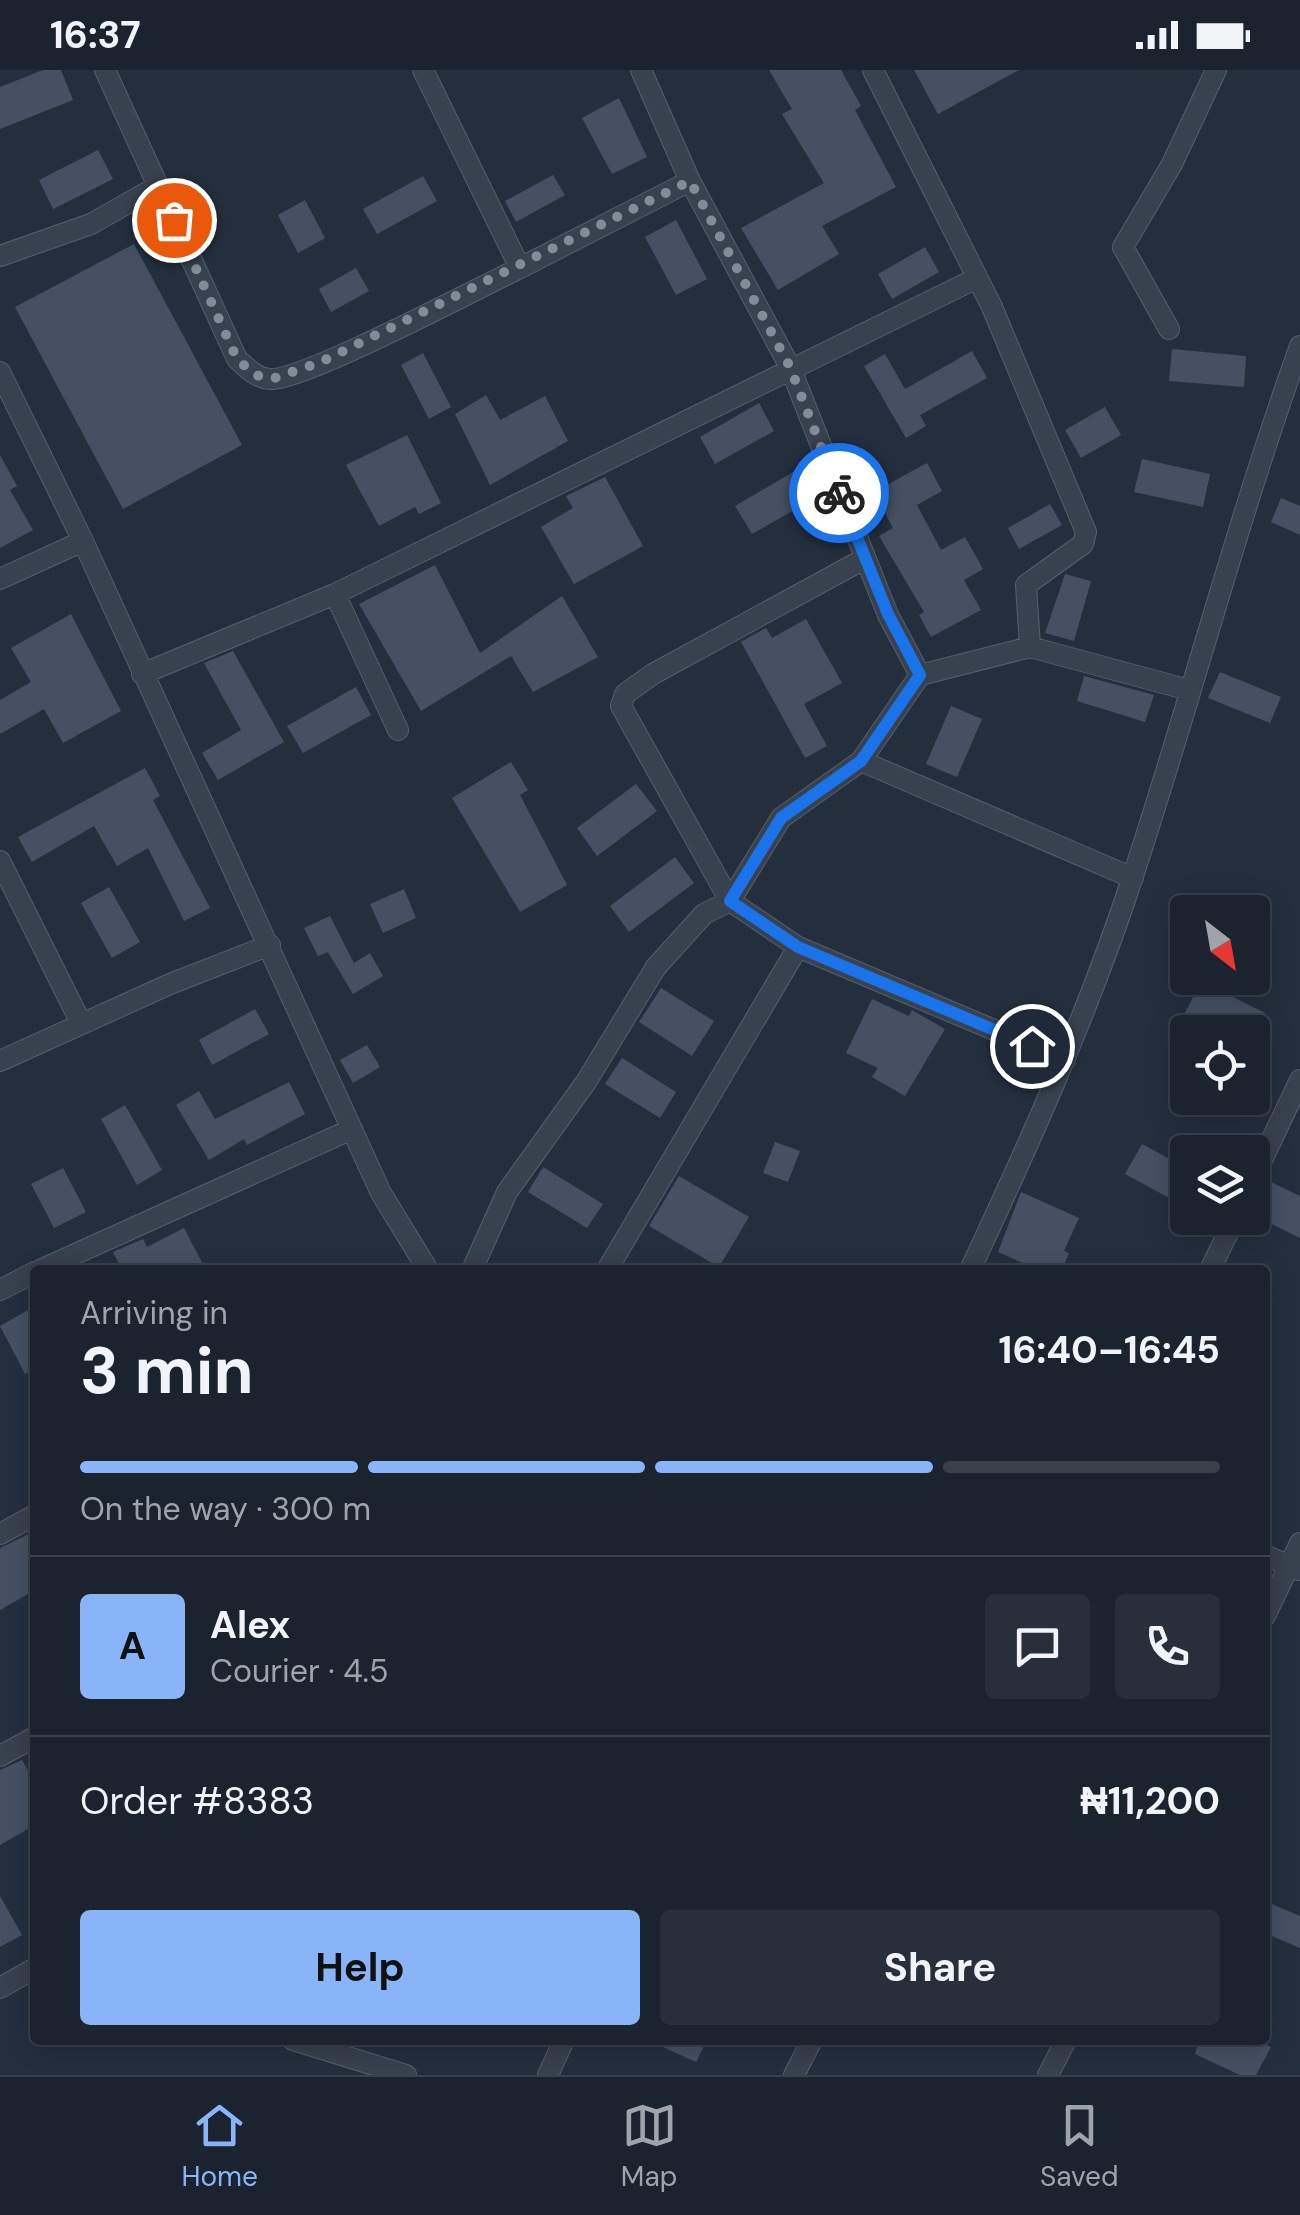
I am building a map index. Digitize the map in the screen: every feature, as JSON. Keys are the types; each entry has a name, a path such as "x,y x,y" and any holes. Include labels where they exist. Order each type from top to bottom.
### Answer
{"street":[{"path":"423,70 520,268"},
{"path":"641,70 690,181 790,367 864,559 920,675"},
{"path":"873,70 992,307 1086,532 1083,544 1026,585 1030,647"},
{"path":"1169,329 1123,247 1172,164 1216,70"},
{"path":"111,72 237,359 255,375 272,379 321,362 520,268 690,181"},
{"path":"0,256 35,247 91,224 158,186"},
{"path":"142,674 335,594 975,279"},
{"path":"972,1265 1065,1060 1133,878 1259,460 1300,346"},
{"path":"0,372 83,540 381,1193 425,1265"},
{"path":"0,580 83,540"},
{"path":"864,559 652,674 622,698 621,706 730,901 798,947 1065,1060"},
{"path":"335,594 398,730"},
{"path":"474,1265 507,1192 586,1082 656,967 704,914 730,901 781,818 861,761 920,675 1030,647 1189,690"},
{"path":"861,761 1133,878"},
{"path":"0,861 81,1023"},
{"path":"0,1061 81,1023 270,946"},
{"path":"610,1265 798,947"},
{"path":"1270,1143 1300,1080"},
{"path":"50,1265 352,1129"},
{"path":"1212,1265 1227,1235"},
{"path":"0,1290 30,1275"},
{"path":"0,1534 30,1519"},
{"path":"1270,1608 1295,1569 1300,1543"},
{"path":"1270,1558 1295,1569"},
{"path":"0,1756 30,1740"},
{"path":"0,1988 30,1971"},
{"path":"311,2045 406,2075"},
{"path":"548,2075 562,2045"},
{"path":"794,2075 809,2045"},
{"path":"1048,2075 1063,2045"}],"building":[{"path":"43,70 61,70 73,100 0,129 0,87"},
{"path":"769,70 841,70 861,106 855,110 896,187 822,226 839,254 778,290 741,228 824,183 782,114 792,109"},
{"path":"914,70 1019,70 938,114"},
{"path":"619,98 647,157 612,174 582,118"},
{"path":"98,150 113,179 53,209 39,180"},
{"path":"553,175 565,195 516,222 505,201"},
{"path":"423,176 437,201 377,234 363,209"},
{"path":"305,200 325,238 298,253 278,215"},
{"path":"676,220 707,279 676,295 645,237"},
{"path":"134,244 242,445 123,509 15,307"},
{"path":"925,247 939,272 892,299 878,274"},
{"path":"356,268 369,291 331,312 319,289"},
{"path":"1172,349 1246,356 1244,387 1169,381"},
{"path":"972,351 987,378 920,415 926,426 906,438 864,366 885,354 905,389"},
{"path":"423,353 451,407 429,419 401,365"},
{"path":"486,395 500,420 545,396 568,441 490,485 455,414"},
{"path":"759,403 774,431 715,464 700,437"},
{"path":"1105,407 1121,435 1081,458 1065,430"},
{"path":"407,435 441,503 419,514 415,507 379,526 346,465"},
{"path":"0,455 17,486 10,490 33,530 0,548"},
{"path":"1142,459 1210,474 1203,507 1134,492"},
{"path":"927,463 942,491 917,505 941,550 965,537 983,569 964,580 981,610 931,637 919,615 924,612 879,536 893,528 874,492"},
{"path":"793,472 810,501 752,534 735,506"},
{"path":"605,477 643,546 574,584 541,527 573,508 566,496"},
{"path":"1281,498 1300,506 1300,535 1271,522"},
{"path":"1050,504 1062,525 1019,549 1008,528"},
{"path":"435,565 480,653 562,596 598,657 533,692 511,656 421,711 359,604"},
{"path":"1065,574 1091,581 1074,641 1045,633"},
{"path":"71,614 121,711 63,743 44,709 0,734 0,700 31,682 11,648"},
{"path":"806,619 842,683 804,704 827,746 805,758 741,642 766,628 772,638"},
{"path":"233,651 284,742 218,780 202,753 241,730 204,663"},
{"path":"1220,672 1281,697 1270,723 1208,698"},
{"path":"1084,676 1154,695 1145,722 1077,701"},
{"path":"356,687 371,715 303,753 287,726"},
{"path":"951,706 982,719 957,777 926,764"},
{"path":"511,762 528,790 520,795 567,885 520,912 452,798"},
{"path":"145,768 160,796 153,800 210,908 184,921 148,848 117,866 94,826 32,862 18,837"},
{"path":"636,784 657,811 597,856 577,828"},
{"path":"675,857 694,883 629,932 610,906"},
{"path":"109,887 140,942 112,958 81,903"},
{"path":"404,889 416,918 383,933 370,904"},
{"path":"330,916 354,963 370,953 383,976 353,994 328,952 318,956 304,928"},
{"path":"661,988 714,1021 692,1056 639,1022"},
{"path":"1194,995 1229,995 1265,1013 1189,1015 1185,1013"},
{"path":"872,999 909,1016 912,1010 945,1029 905,1096 872,1077 878,1068 846,1053"},
{"path":"255,1009 269,1034 212,1065 199,1040"},
{"path":"367,1045 380,1067 353,1083 340,1060"},
{"path":"622,1058 676,1092 660,1118 605,1084"},
{"path":"289,1082 305,1114 247,1145 244,1139 209,1160 176,1105 199,1091 215,1119"},
{"path":"125,1105 162,1170 137,1185 101,1119"},
{"path":"775,1142 800,1151 788,1182 763,1173"},
{"path":"1142,1144 1170,1159 1170,1198 1125,1174"},
{"path":"543,1167 603,1204 587,1228 528,1192"},
{"path":"63,1168 86,1212 54,1228 31,1184"},
{"path":"679,1176 749,1217 720,1265 649,1226"},
{"path":"1270,1181 1300,1196 1300,1238 1270,1223"},
{"path":"1021,1192 1079,1218 1064,1251 1069,1253 1064,1265 1028,1265 998,1252"},
{"path":"184,1228 203,1265 120,1265 113,1252 143,1239 147,1247"},
{"path":"30,1309 30,1371 25,1374 0,1326"},
{"path":"30,1533 30,1593 0,1610 0,1548"},
{"path":"22,1760 30,1774 30,1828 0,1845 0,1770"},
{"path":"0,1896 22,1935 0,1947"},
{"path":"1270,1903 1300,1916 1300,1948 1270,1935"},
{"path":"658,2045 704,2045 696,2062"},
{"path":"1198,2045 1271,2047 1256,2075 1240,2075 1195,2054"}],"way so far":[{"path":"174,220 237,359 255,375 272,379 321,362 520,268 690,181 790,367 839,493"}],"route":[{"path":"839,493 888,614 920,675 861,761 781,818 730,901 798,947 1032,1046"}]}
